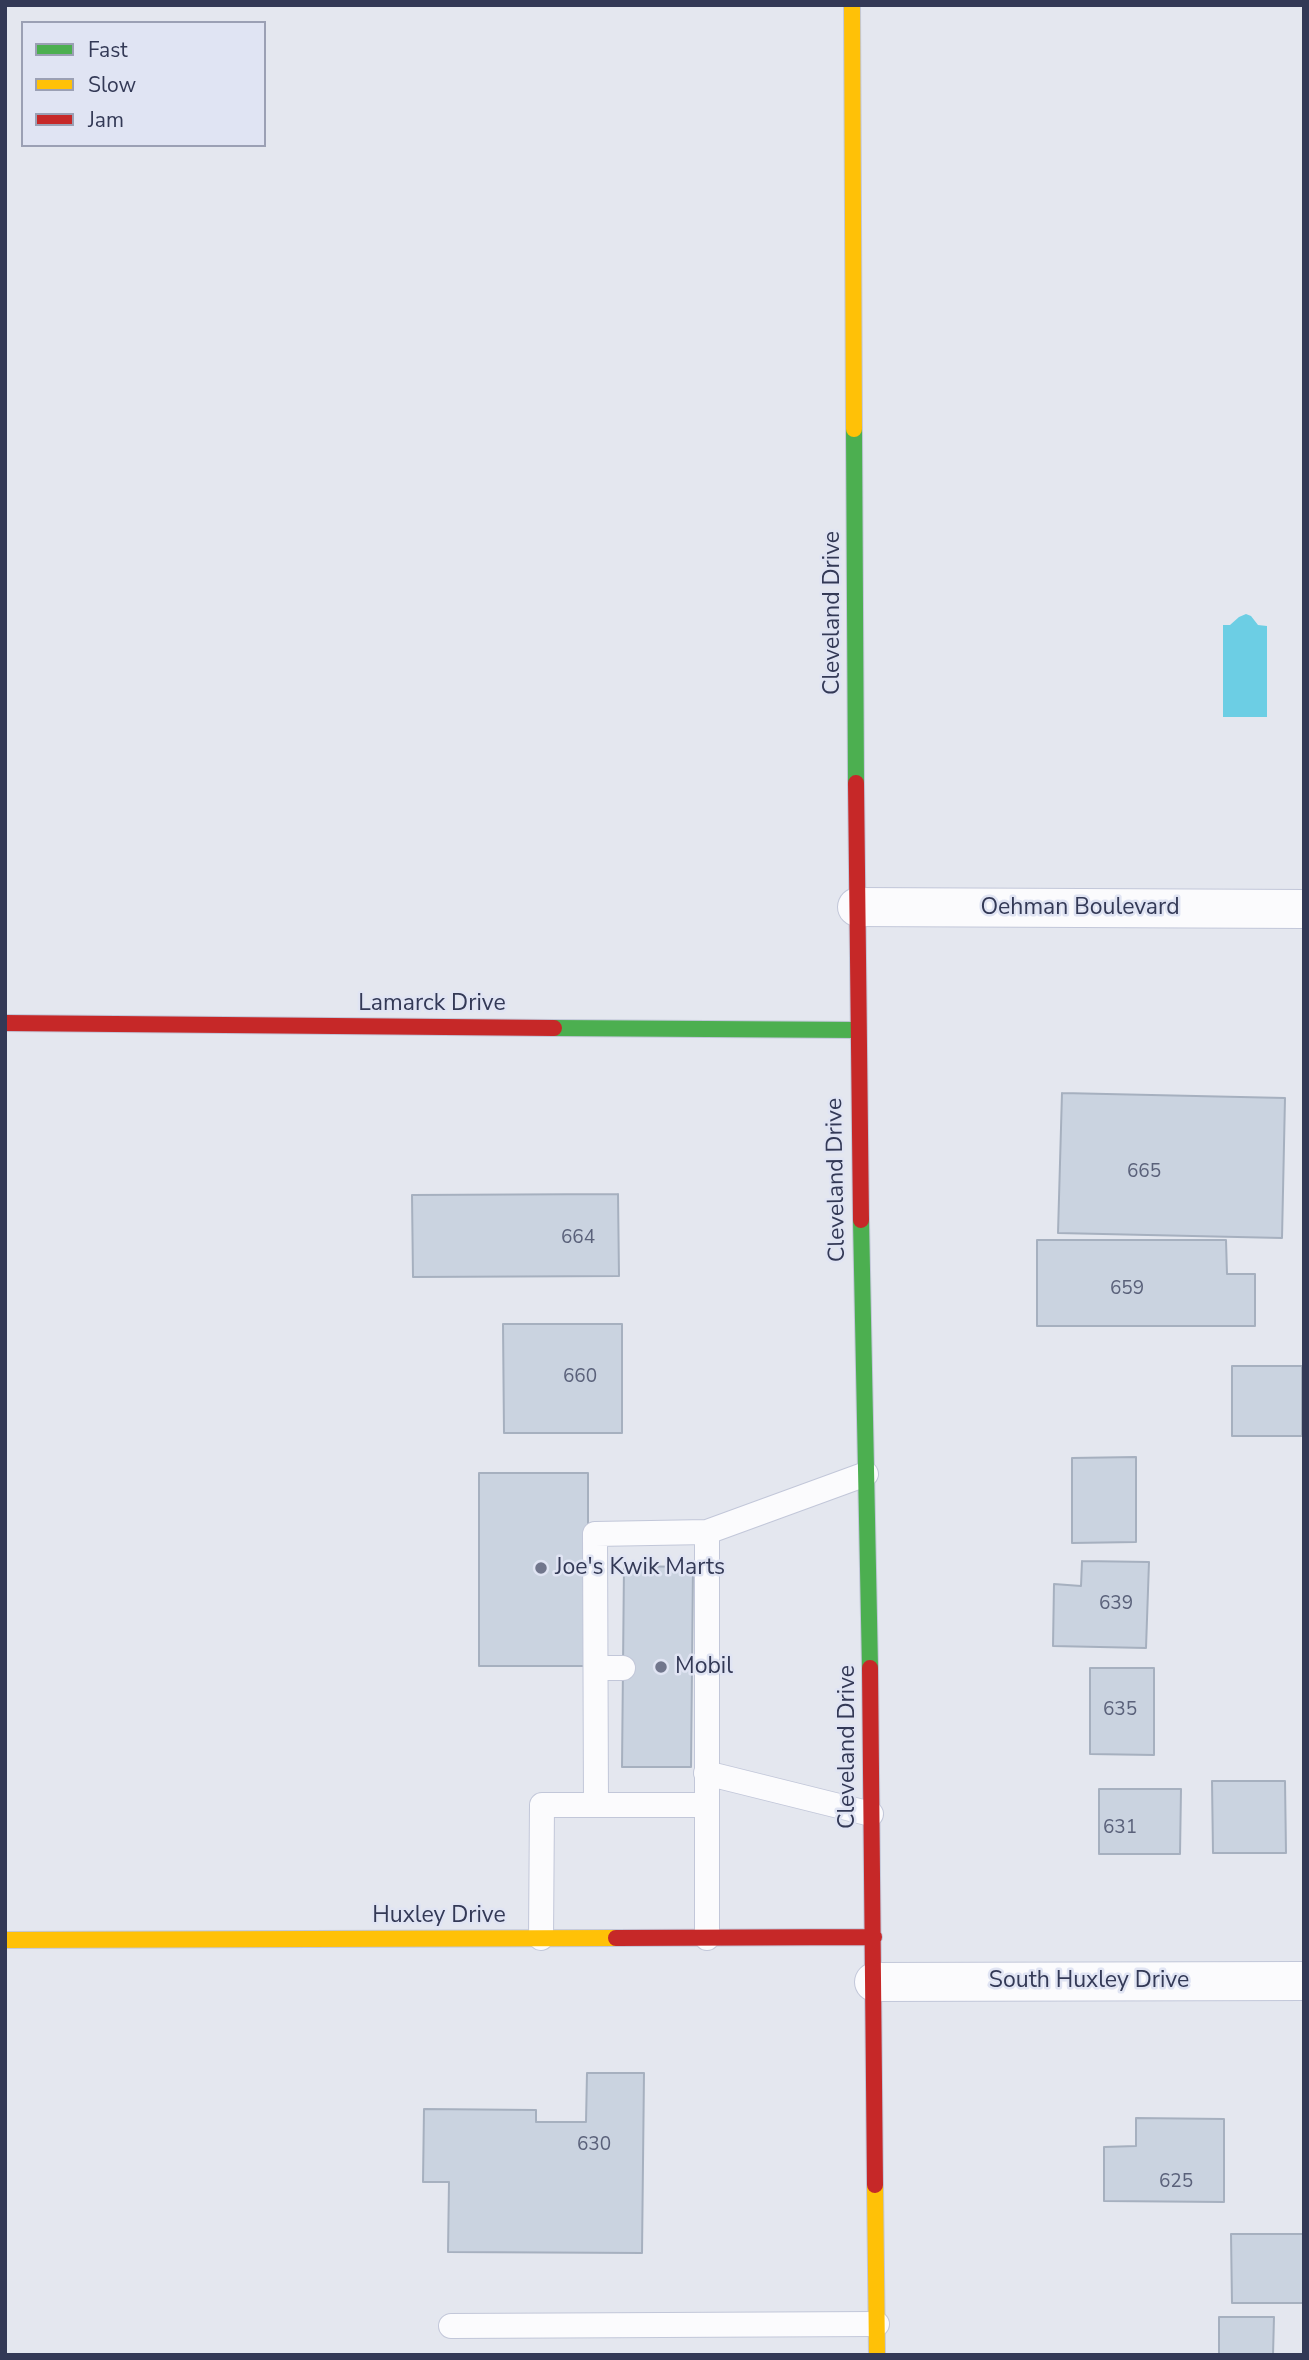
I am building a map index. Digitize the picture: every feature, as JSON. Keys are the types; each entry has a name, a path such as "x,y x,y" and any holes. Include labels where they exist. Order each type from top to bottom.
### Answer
{"street":[{"name":"Cleveland Drive","path":"852,5 858,1030 871,1700 877,2355"},
{"name":"Oehman Boulevard","path":"857,907 1304,909"},
{"name":"Lamarck Drive","path":"5,1023 858,1030"},
{"name":"Huxley Drive","path":"5,1940 874,1937"},
{"name":"South Huxley Drive","path":"874,1982 1304,1981"}],"lane":[{"path":"596,1805 595,1534 707,1532 866,1474"},
{"path":"706,1938 707,1805 700,1666 707,1532"},
{"path":"597,1668 623,1668"},
{"path":"706,1773 871,1814"},
{"path":"541,1938 542,1805 707,1805"},
{"path":"451,2326 877,2324"}],"water":[{"path":"1246,614 1258,625 1267,626 1267,717 1223,717 1223,625 1230,625"}],"building":[{"path":"1062,1093 1285,1098 1282,1238 1058,1233"},
{"path":"618,1194 619,1276 413,1277 412,1195"},
{"path":"1037,1240 1226,1240 1227,1274 1255,1274 1255,1326 1037,1326"},
{"path":"503,1324 622,1324 622,1433 504,1433"},
{"path":"1232,1366 1302,1366 1302,1436 1232,1436"},
{"path":"1136,1457 1136,1542 1072,1543 1072,1458"},
{"path":"479,1473 588,1473 588,1666 479,1666"},
{"path":"1082,1561 1149,1562 1146,1648 1053,1646 1054,1584 1081,1586"},
{"path":"624,1566 693,1567 691,1767 622,1767"},
{"path":"1090,1668 1154,1668 1154,1755 1090,1754"},
{"path":"1212,1781 1285,1781 1286,1853 1213,1853"},
{"path":"1099,1789 1181,1789 1180,1854 1099,1854"},
{"path":"587,2073 644,2073 642,2253 448,2252 449,2182 423,2182 424,2109 536,2110 536,2122 586,2122"},
{"path":"1136,2118 1224,2119 1224,2202 1104,2201 1104,2147 1136,2146"},
{"path":"1231,2234 1304,2234 1304,2303 1232,2303"},
{"path":"1219,2317 1274,2317 1273,2355 1219,2355"}],"traffic: fast":[{"path":"854,429 856,783"},
{"path":"554,1028 858,1030"},
{"path":"861,1220 870,1668"}],"traffic: slow":[{"path":"852,5 854,429"},
{"path":"5,1940 616,1938"},
{"path":"875,2185 877,2355"}],"traffic: jam":[{"path":"856,783 861,1220"},
{"path":"5,1023 554,1028"},
{"path":"870,1668 875,2185"},
{"path":"616,1938 874,1937"}],"place":[{"name":"Joe's Kwik Marts","path":"541,1568"},
{"name":"Mobil","path":"661,1667"}]}
